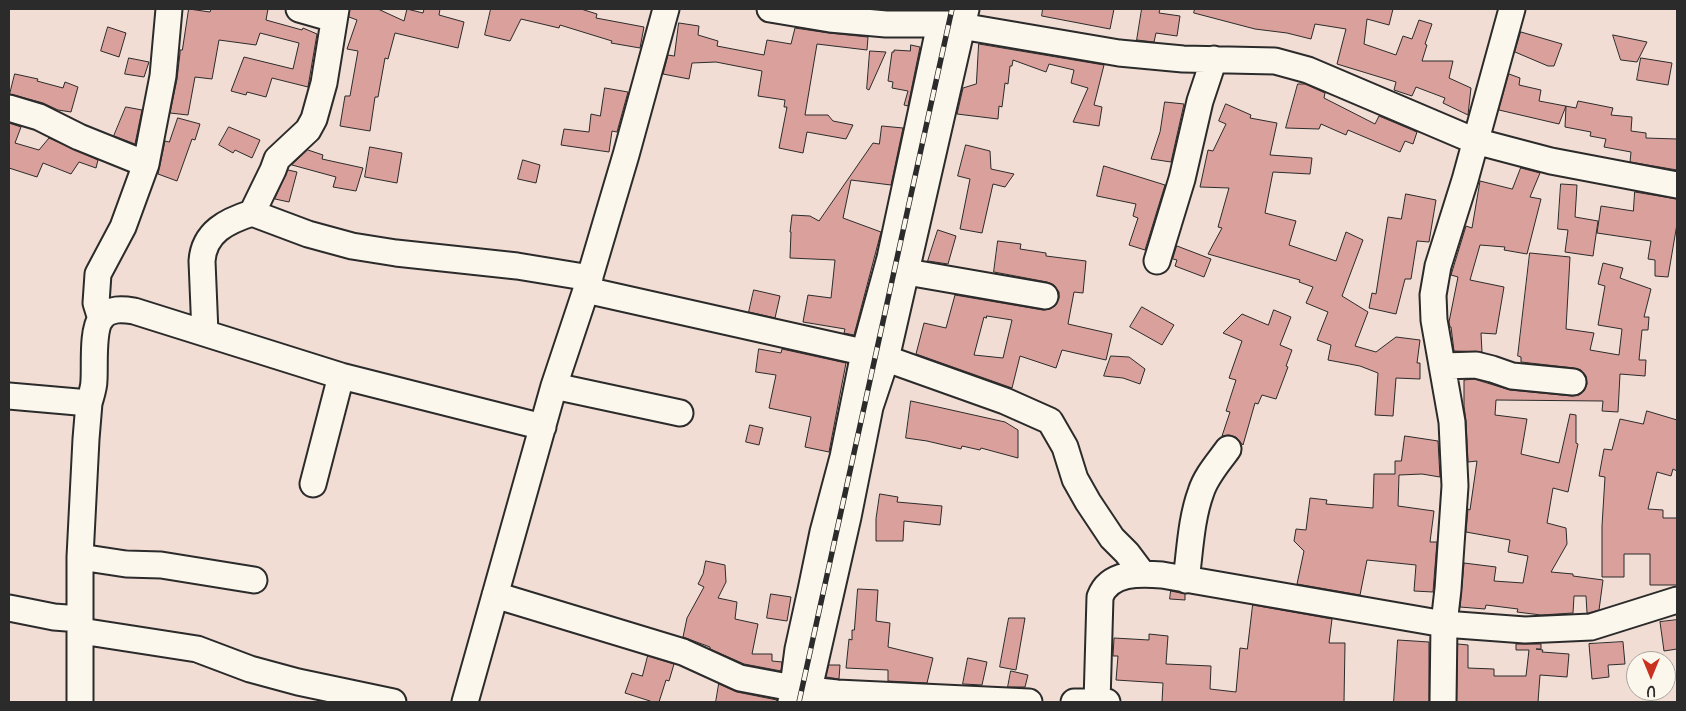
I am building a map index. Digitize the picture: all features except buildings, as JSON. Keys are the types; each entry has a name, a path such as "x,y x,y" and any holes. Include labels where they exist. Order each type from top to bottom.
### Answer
{"street":[{"path":"101,319 96,303 98,274 123,227 142,162 162,76 169,9"},
{"path":"252,213 277,159 308,130 314,119 324,83 335,14 299,9"},
{"path":"465,702 542,427 588,284 666,9"},
{"path":"770,9 830,19 886,24 957,20 1119,53 1183,59 1275,61 1308,70 1475,141 1551,161 1677,185"},
{"path":"1443,702 1444,624 1456,486 1452,422 1434,320 1433,295 1438,266 1465,180 1512,9"},
{"path":"875,356 890,258 957,20"},
{"path":"800,695 798,649 823,532 843,457 875,356 907,272 957,20"},
{"path":"1157,261 1182,179 1200,101 1214,59"},
{"path":"9,108 39,117 78,136 142,162"},
{"path":"205,333 202,262 204,250 220,227 252,213 308,234 352,246 396,253 517,266 875,356 1005,401 1050,421 1065,447 1076,479 1088,502 1112,538 1127,553 1142,573"},
{"path":"907,272 1045,296"},
{"path":"80,702 75,622 86,439 82,403 94,383 96,332 101,319 109,312 122,309 134,310 341,376 542,427"},
{"path":"1442,366 1476,365 1492,368 1512,376 1573,382"},
{"path":"314,484 341,376"},
{"path":"554,386 680,413"},
{"path":"9,396 82,403"},
{"path":"1186,580 1196,509 1201,491 1228,449"},
{"path":"80,557 126,564 161,565 254,580"},
{"path":"1097,702 1100,597 1105,586 1115,579 1142,573 1162,574 1186,580 1444,624 1525,630 1591,627 1677,600"},
{"path":"496,595 683,652 740,678 800,695 837,693 1029,702"},
{"path":"9,608 197,649 250,669 298,682 392,702"},
{"path":"1074,702 1107,702"}],"railway":[{"path":"799,702 952,9"}]}
